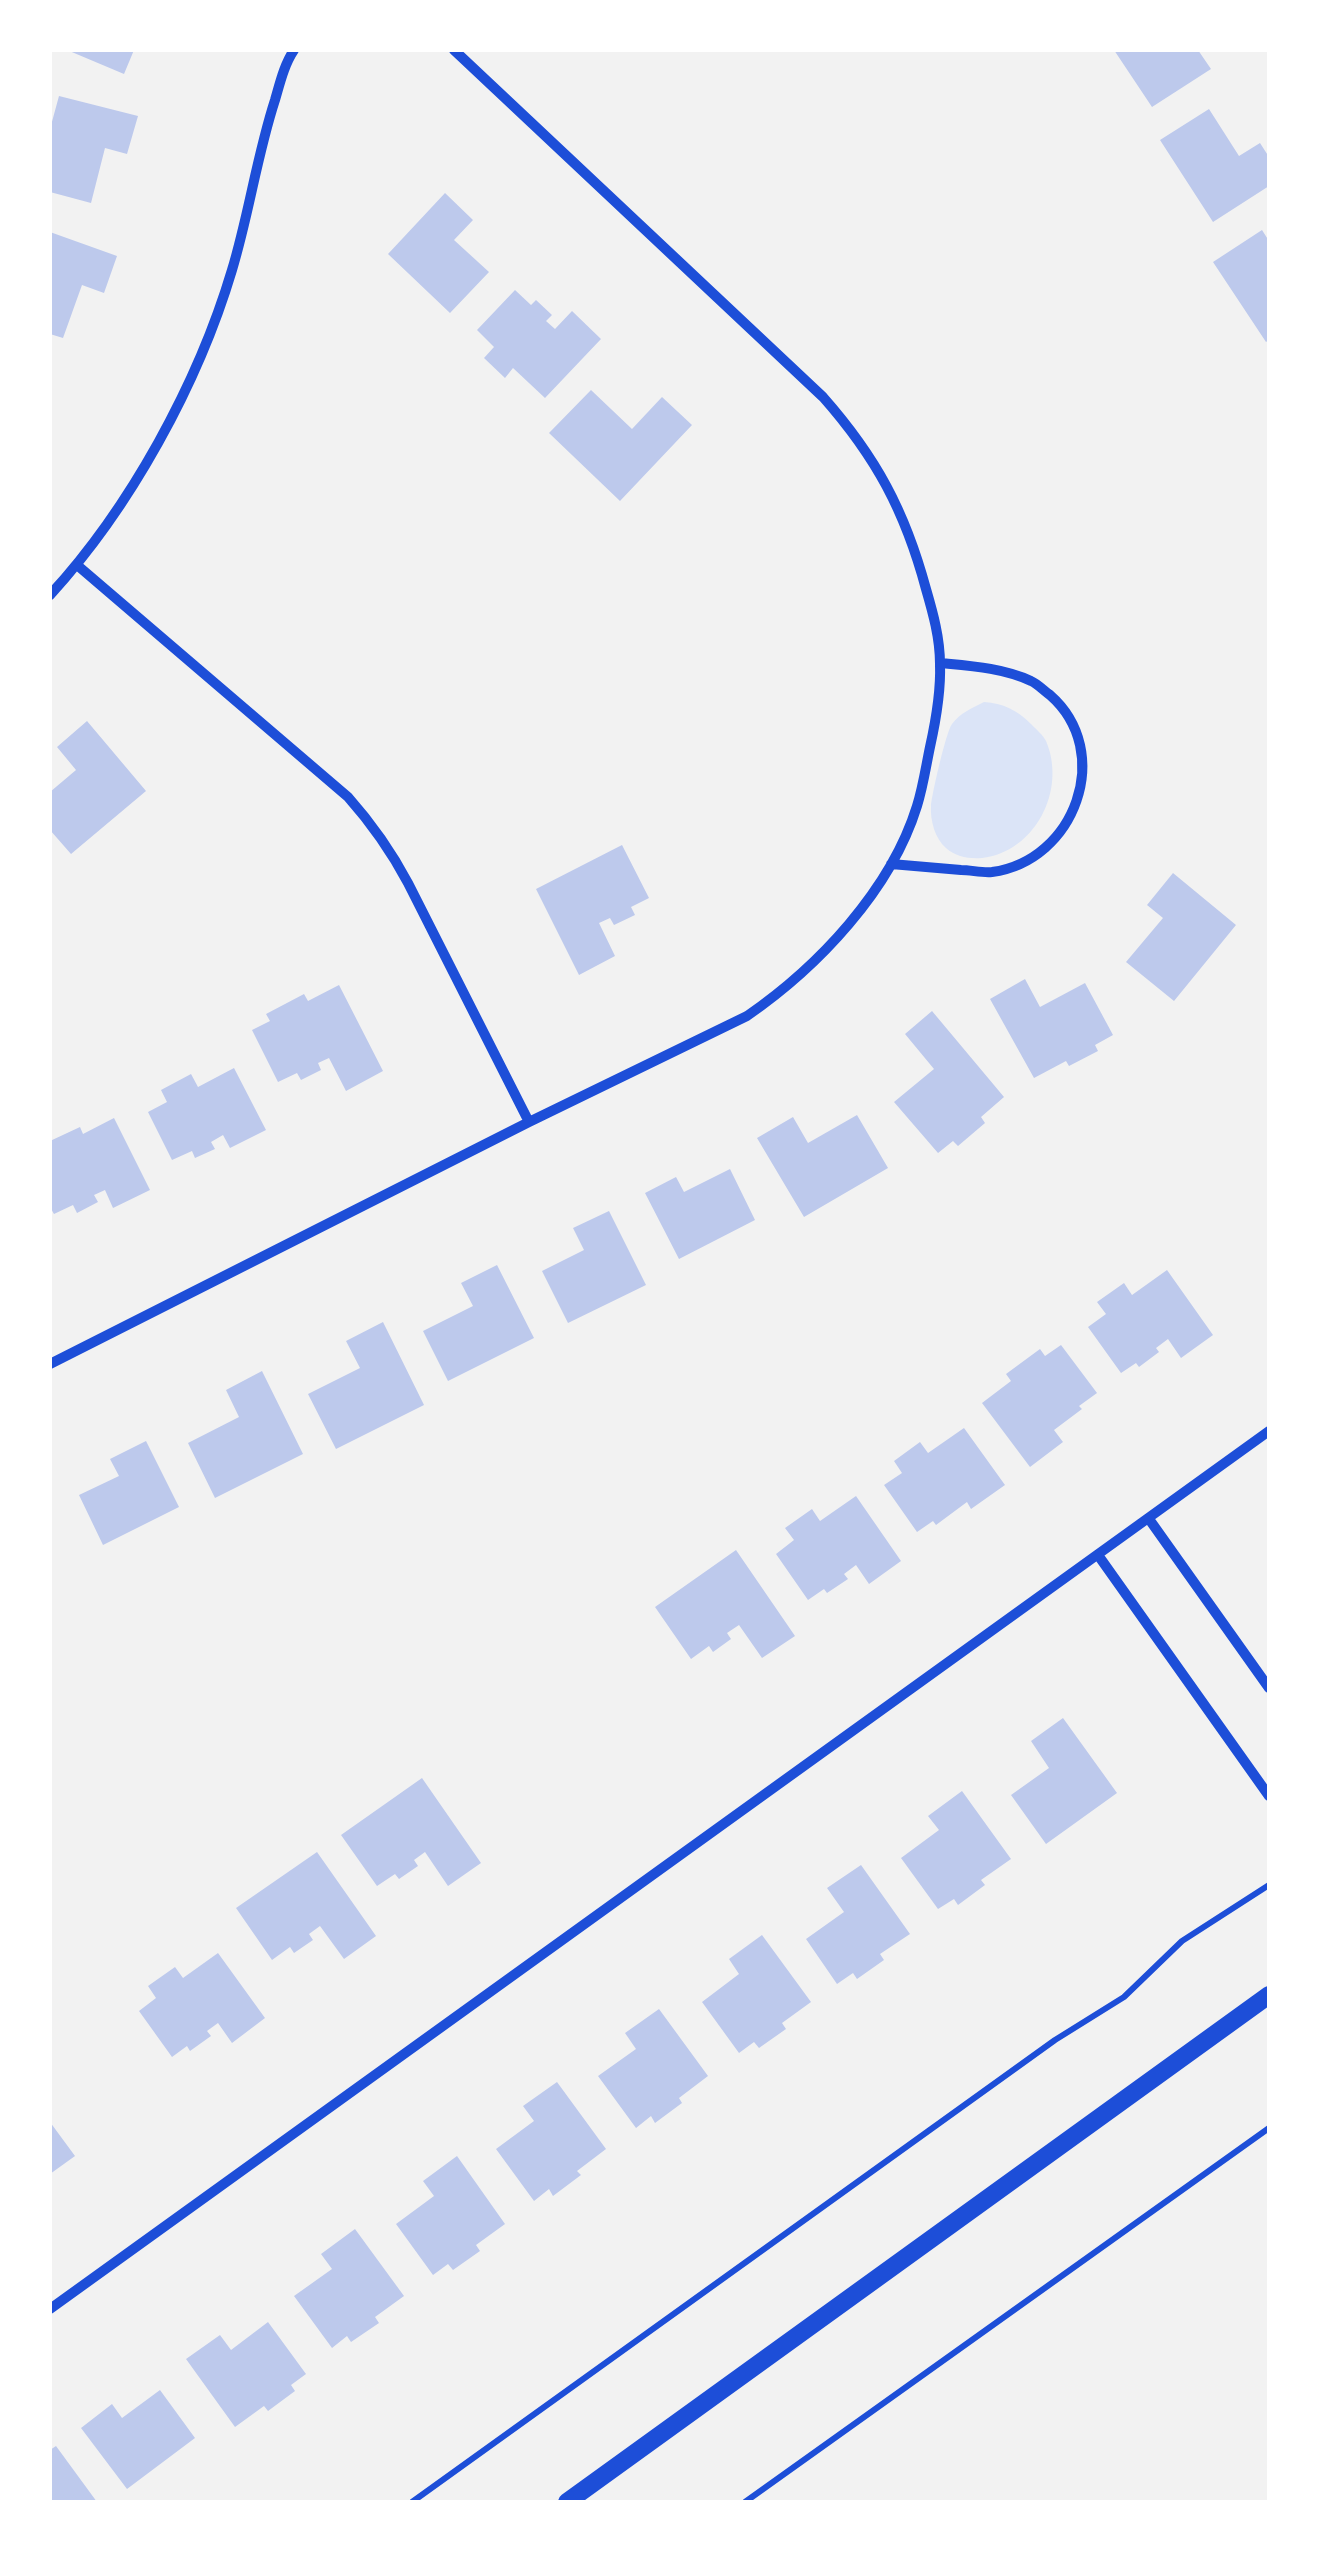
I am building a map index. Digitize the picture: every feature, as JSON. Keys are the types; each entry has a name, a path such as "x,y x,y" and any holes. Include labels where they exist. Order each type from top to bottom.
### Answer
{"street":[{"path":"50,595 127,496 189,382 232,269 270,114 294,50"},
{"path":"50,1364 747,1016 807,968 848,926 892,864 917,807 937,715 940,663 934,619 917,556 883,476 851,428 823,397 454,50"},
{"path":"77,565 348,797 369,821 408,883 529,1122"},
{"path":"892,864 991,872 1017,864 1056,838 1078,798 1083,756 1073,724 1053,698 1032,682 1002,672 940,663"},
{"path":"50,2310 1269,1431"},
{"path":"1149,1519 1269,1688"},
{"path":"1098,1556 1269,1796"},
{"path":"567,2502 1269,1995"}],"path":[{"path":"412,2502 1055,2040 1124,1996 1182,1940 1269,1885"},
{"path":"745,2502 1269,2128"}],"shaded area":[{"path":"984,702 1015,711 1041,734 1051,760 1052,779 1042,816 1031,831 1001,853 972,858 954,854 942,844 934,829 931,806 952,724"}],"building":[{"path":"67,50 134,50 124,74"},
{"path":"1114,50 1198,50 1211,69 1152,107"},
{"path":"59,96 138,116 127,154 105,148 91,203 50,192 50,129"},
{"path":"1209,109 1239,156 1260,143 1269,157 1269,186 1213,222 1160,140"},
{"path":"445,193 473,220 454,240 489,272 450,313 388,254"},
{"path":"1262,230 1269,241 1266,342 1213,262"},
{"path":"50,232 117,256 104,293 82,285 63,338 50,334"},
{"path":"515,290 531,305 536,300 552,315 546,321 555,329 572,311 601,339 545,398 513,368 505,378 484,358 494,347 477,330"},
{"path":"591,390 632,429 662,397 692,425 620,501 549,433"},
{"path":"87,721 146,791 71,854 50,830 50,792 76,770 57,747"},
{"path":"622,845 649,898 631,907 635,915 614,925 610,918 599,923 615,956 579,975 536,889"},
{"path":"1173,873 1236,925 1174,1001 1126,962 1163,918 1147,905"},
{"path":"1025,979 1040,1007 1085,983 1113,1035 1095,1045 1098,1051 1069,1066 1066,1061 1034,1078 990,999"},
{"path":"339,985 383,1071 346,1091 329,1058 318,1063 321,1070 301,1080 297,1073 278,1082 252,1030 270,1021 266,1014 304,994 308,1001"},
{"path":"932,1011 1004,1097 981,1117 985,1123 958,1146 953,1141 938,1153 894,1102 934,1069 905,1034"},
{"path":"234,1068 266,1130 230,1148 223,1135 211,1142 215,1149 195,1158 192,1151 172,1160 148,1112 167,1102 161,1090 191,1074 198,1087"},
{"path":"857,1115 888,1168 804,1217 757,1138 793,1117 808,1143"},
{"path":"114,1118 150,1190 113,1208 105,1190 94,1195 98,1202 77,1213 73,1205 54,1214 50,1207 50,1141 80,1127 83,1134"},
{"path":"730,1169 755,1220 679,1259 645,1193 676,1177 684,1192"},
{"path":"609,1211 646,1285 568,1323 542,1271 584,1250 573,1228"},
{"path":"497,1265 534,1338 448,1381 423,1331 473,1306 461,1283"},
{"path":"1167,1270 1213,1335 1181,1358 1168,1339 1156,1348 1159,1352 1139,1367 1136,1363 1121,1373 1088,1327 1106,1314 1097,1302 1124,1283 1132,1295"},
{"path":"383,1322 424,1405 336,1449 308,1394 360,1368 346,1341"},
{"path":"1061,1345 1097,1393 1054,1430 1063,1442 1030,1467 982,1403 1011,1381 1006,1374 1040,1349 1045,1356"},
{"path":"262,1371 303,1454 215,1498 188,1443 239,1417 226,1390"},
{"path":"964,1428 1005,1485 971,1509 967,1502 936,1525 933,1521 917,1532 884,1485 902,1473 894,1461 920,1442 928,1453"},
{"path":"146,1441 179,1507 103,1545 79,1495 119,1476 110,1459"},
{"path":"856,1496 901,1561 869,1584 856,1565 844,1574 848,1579 808,1600 776,1554 794,1540 785,1528 812,1509 820,1521"},
{"path":"736,1550 795,1636 762,1658 739,1625 727,1633 731,1639 713,1652 709,1646 691,1659 655,1607"},
{"path":"1063,1718 1117,1793 1046,1844 1011,1795 1049,1768 1031,1741"},
{"path":"422,1778 481,1863 448,1886 425,1852 414,1860 418,1866 399,1879 395,1874 377,1886 341,1835"},
{"path":"962,1791 1011,1859 981,1880 985,1885 958,1905 954,1899 938,1909 901,1858 939,1830 928,1816"},
{"path":"317,1852 376,1936 344,1959 320,1926 309,1934 313,1940 294,1953 290,1947 272,1960 236,1908"},
{"path":"861,1865 910,1934 880,1954 884,1960 857,1979 853,1973 837,1984 806,1939 844,1912 827,1888"},
{"path":"762,1935 811,2002 782,2023 786,2029 759,2048 754,2042 739,2053 702,2002 739,1974 729,1959"},
{"path":"218,1953 265,2018 232,2043 218,2023 207,2031 211,2036 190,2051 187,2046 172,2057 139,2011 156,1998 148,1986 175,1967 183,1978"},
{"path":"659,2009 708,2076 655,2123 651,2116 636,2128 598,2076 636,2049 625,2033"},
{"path":"557,2082 606,2149 553,2196 549,2189 534,2201 496,2149 534,2121 523,2106"},
{"path":"50,2122 75,2156 50,2174"},
{"path":"457,2156 505,2224 476,2245 480,2251 453,2270 448,2264 433,2275 396,2224 434,2196 423,2181"},
{"path":"355,2229 404,2296 375,2317 379,2323 351,2342 347,2336 332,2348 294,2296 332,2269 321,2254"},
{"path":"268,2322 306,2374 291,2385 295,2391 268,2411 264,2406 235,2427 186,2359 220,2335 231,2350"},
{"path":"160,2390 195,2438 127,2489 81,2428 112,2404 122,2418"},
{"path":"56,2446 97,2502 50,2502 50,2450"}]}
